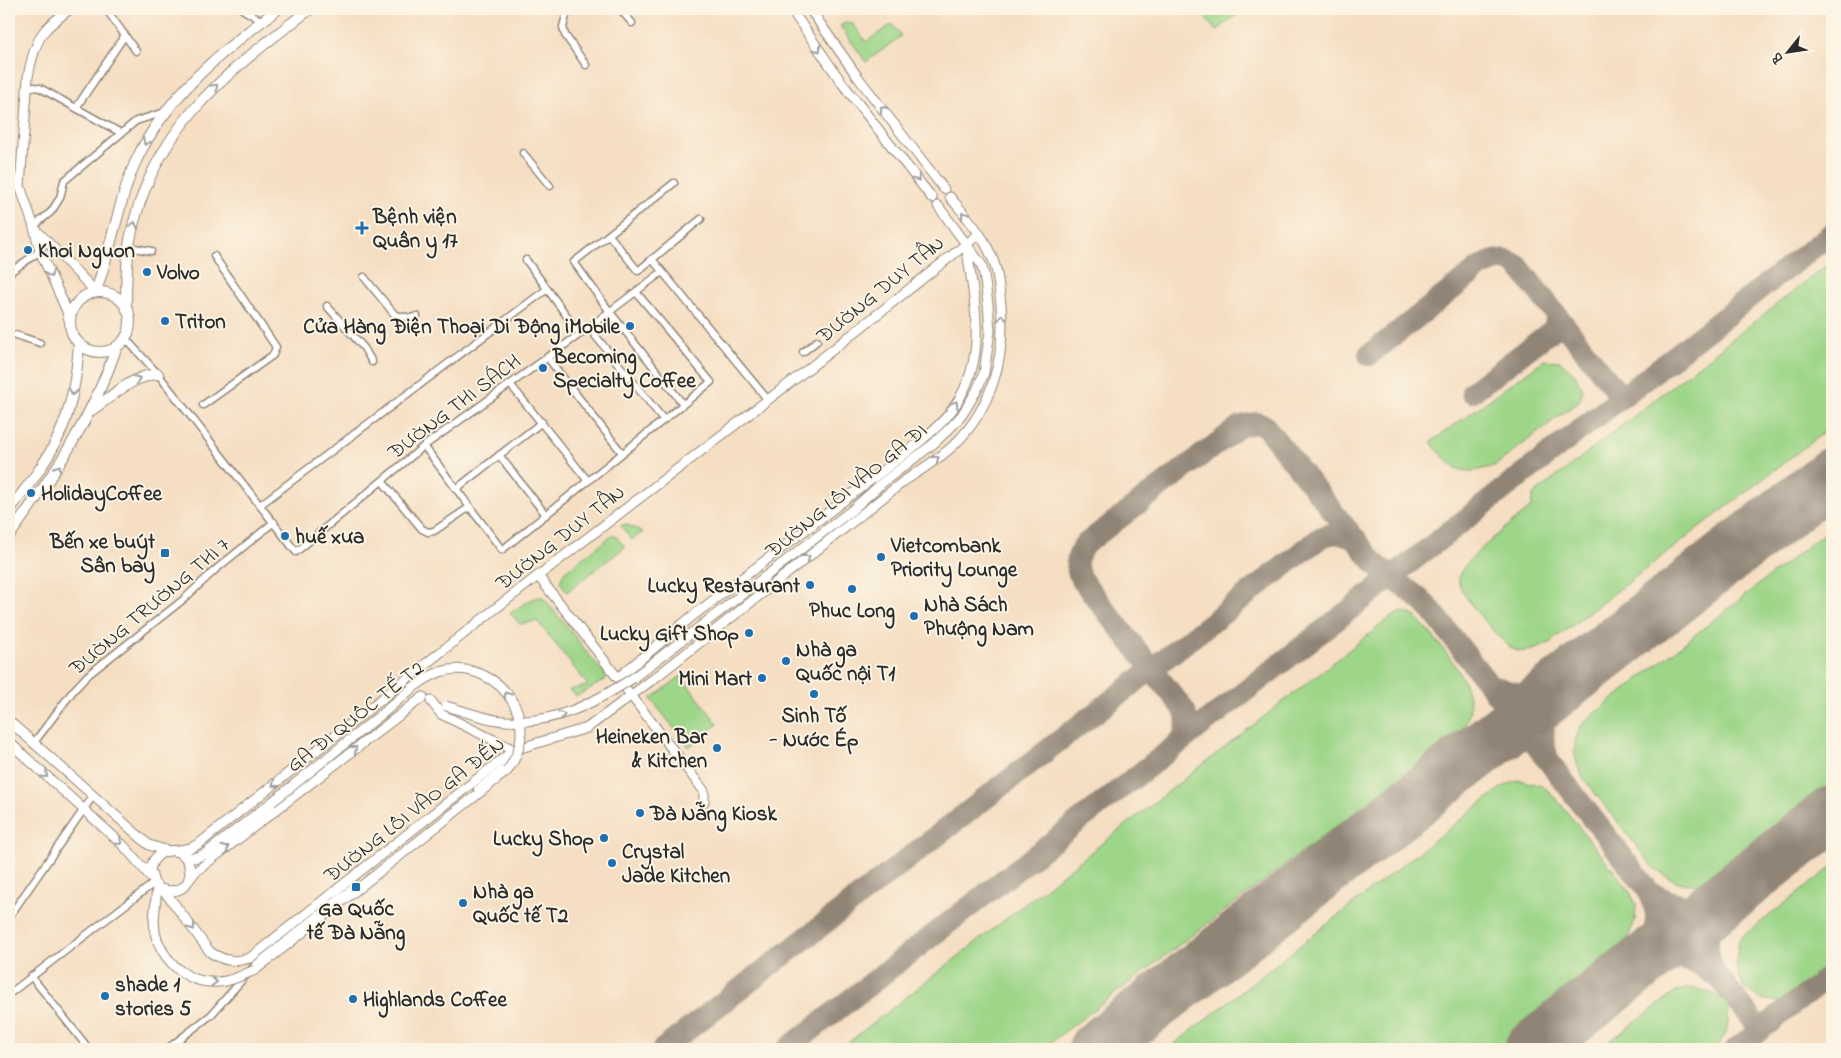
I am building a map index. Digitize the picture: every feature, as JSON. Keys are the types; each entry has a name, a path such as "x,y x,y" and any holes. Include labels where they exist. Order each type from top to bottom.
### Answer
{"main road":[{"path":"96,292 124,190 136,160 153,130 166,112 208,65 278,9"},
{"path":"126,308 114,295 105,292 86,295 79,300 70,314 71,330 80,344 85,348 98,352 117,346 125,338 130,323 126,308 130,247 142,195 152,172 184,121 221,80 310,9"},
{"path":"11,502 32,480 62,428 73,394 80,344"},
{"path":"9,536 48,483 90,412 110,369 117,346"},
{"path":"90,412 129,383 147,374 158,374"}],"street":[{"path":"70,9 46,30 38,42 31,61 20,186 40,251 66,309 70,323"},
{"path":"106,9 136,51"},
{"path":"242,9 262,21"},
{"path":"565,9 567,12 563,26 565,35 586,65"},
{"path":"620,9 632,23"},
{"name":"ĐƯỜNG DUY TÂN","path":"791,9 842,82 966,243"},
{"path":"810,9 857,76 979,234"},
{"path":"76,108 125,35"},
{"path":"28,86 40,88 120,134"},
{"path":"34,228 51,212 60,198 64,181 136,121 166,112"},
{"path":"891,144 903,135"},
{"path":"523,153 550,186"},
{"path":"9,176 20,186"},
{"path":"674,183 574,262 610,312 683,404"},
{"path":"609,235 638,271 701,219"},
{"path":"34,228 96,292"},
{"name":"ĐƯỜNG DUY TÂN","path":"171,851 191,848 200,843 538,576 768,400 979,234"},
{"name":"ĐƯỜNG LỐI VÀO GA ĐẾN","path":"9,742 136,858 156,884 169,897 210,952 219,958 229,961 240,961 250,958 514,750 587,728 953,445 972,424 987,400 994,382 999,359 1002,332 995,265 991,253 979,234"},
{"path":"619,677 690,618 906,453 949,414 968,377 976,347 976,302 966,243"},
{"name":"ĐƯỜNG LỐI VÀO GA ĐI","path":"427,699 446,706 504,721 554,717 579,709 633,678 852,510 882,483 933,444 962,415 980,383 987,359 990,331 984,274 981,264 966,243"},
{"path":"130,247 151,251"},
{"path":"9,273 40,251"},
{"path":"203,405 273,356 276,347 214,256"},
{"path":"652,259 768,400"},
{"path":"526,260 580,334"},
{"name":"ĐƯỜNG THI SÁCH","path":"274,522 296,552 424,446 589,328 662,272"},
{"path":"364,277 395,315 411,318 418,316"},
{"path":"260,505 547,289"},
{"path":"424,446 502,550 711,382 636,292"},
{"path":"327,306 364,348 372,362"},
{"path":"589,328 663,420"},
{"path":"16,334 40,344"},
{"path":"125,338 158,374 274,522"},
{"path":"803,352 817,341"},
{"path":"547,358 622,453"},
{"path":"510,384 588,481"},
{"path":"456,489 542,422"},
{"path":"499,455 546,515"},
{"path":"382,481 422,529 428,532 434,531 470,507"},
{"name":"ĐƯỜNG TRƯỜNG THI 7","path":"33,744 73,691 88,675 184,599 215,570 274,522"},
{"path":"538,576 619,677 704,791 704,802"},
{"name":"GA ĐI QUỐC TẾ T2","path":"156,884 154,920 158,946 168,961 179,972 192,978 216,983 255,970 507,772 518,754 521,736 520,718 504,689 494,680 478,673 454,670 440,673 411,691 206,853 199,857 185,857"},
{"path":"167,1049 211,1015 256,964 272,950 503,768 509,760 514,750 441,714 409,678"},
{"path":"156,884 172,891 182,888 195,872 427,699"},
{"path":"9,721 149,845 185,857 191,868 189,880"},
{"path":"9,917 93,796"},
{"path":"156,884 152,863 161,853 171,851"},
{"path":"9,994 156,884"},
{"path":"261,949 272,950"},
{"path":"31,976 89,1049"}],"green space":[{"path":"1198,9 1244,9 1216,31"},
{"path":"845,23 853,24 866,42 892,24 901,36 866,62 840,26"},
{"path":"1832,261 1832,426 1548,644 1524,651 1515,650 1509,646 1484,620 1462,590 1459,576 1470,560 1531,507 1533,495"},
{"path":"1544,360 1560,361 1574,373 1583,390 1580,400 1496,465 1474,471 1459,469 1452,465 1431,442"},
{"path":"625,524 643,532 632,540 621,526"},
{"path":"1832,527 1832,789 1720,879 1685,884 1671,879 1654,868 1583,778 1575,756 1575,743 1580,730 1584,722"},
{"path":"614,534 625,547 567,592 560,582 564,572"},
{"path":"537,597 543,597 606,676 605,680 577,696 569,690 587,686 587,684 538,622 520,624 510,613"},
{"path":"1401,612 1416,617 1445,651 1463,679 1470,707 1467,720 1459,733 1042,1049 840,1049 1391,617"},
{"path":"681,676 718,724 689,747 651,699"},
{"path":"1520,780 1548,790 1563,807 1627,887 1636,904 1635,920 1626,943 1605,969 1503,1049 1168,1049 1502,787"},
{"path":"1832,867 1832,962 1781,1002 1761,999 1744,988 1736,967 1739,939"},
{"path":"1691,988 1707,991 1717,996 1728,1007 1726,1032 1713,1049 1599,1049 1677,991"}],"taxiway":[{"path":"787,1049 1832,233"},
{"path":"1369,355 1479,268 1494,261 1503,260 1518,266 1621,397"},
{"path":"1472,392 1554,329 1557,315"},
{"path":"1183,740 1187,723 1185,711 1081,579 1077,569 1078,558 1084,545 1240,426 1257,423 1264,425 1374,563 1432,611 1649,891 1761,1030"},
{"path":"663,1049 1320,538 1338,534 1356,539"},
{"path":"1548,759 1543,737 1545,718 1554,700 1567,682"},
{"path":"1487,683 1518,694 1535,694 1566,683"},
{"path":"1636,968 1651,940 1656,924 1655,909 1650,894"},
{"path":"1654,894 1672,902 1690,905 1699,905 1727,897"},
{"path":"1714,970 1708,950 1709,931 1716,914 1727,897"},
{"path":"1636,968 1656,961 1675,959 1692,962 1711,973"},
{"path":"1736,1049 1832,974"},
{"path":"1554,1049 1590,1004"}],"runway":[{"path":"1096,1049 1832,475"},
{"path":"1532,1049 1832,814"}],"place":[{"name":"Bệnh viện Quân y 17","path":"362,228"},
{"name":"Khoi Nguon","path":"28,250"},
{"name":"Volvo","path":"147,272"},
{"name":"Triton","path":"165,321"},
{"name":"Cửa Hàng Điện Thoại Di Động iMobile","path":"630,326"},
{"name":"Becoming Specialty Coffee","path":"543,368"},
{"name":"HolidayCoffee","path":"31,493"},
{"name":"huế xưa","path":"285,536"},
{"name":"Bến xe buýt Sân bay","path":"165,553"},
{"name":"Vietcombank Priority Lounge","path":"881,557"},
{"name":"Lucky Restaurant","path":"810,585"},
{"name":"Phuc Long","path":"852,589"},
{"name":"Nhà Sách Phưộng Nam","path":"914,616"},
{"name":"Lucky Gift Shop","path":"749,633"},
{"name":"Nhà ga Quốc nội T1","path":"786,661"},
{"name":"Mini Mart","path":"762,678"},
{"name":"Sinh Tố - Nước Ép","path":"814,694"},
{"name":"Heineken Bar & Kitchen","path":"717,748"},
{"name":"Đà Nẵng Kiosk","path":"640,813"},
{"name":"Lucky Shop","path":"604,838"},
{"name":"Crystal Jade Kitchen","path":"612,863"},
{"name":"Ga Quốc tế Đà Nẵng","path":"356,887"},
{"name":"Nhà ga Quốc tế T2","path":"463,903"},
{"name":"shade 1 stories 5","path":"105,996"},
{"name":"Highlands Coffee","path":"353,999"}]}
